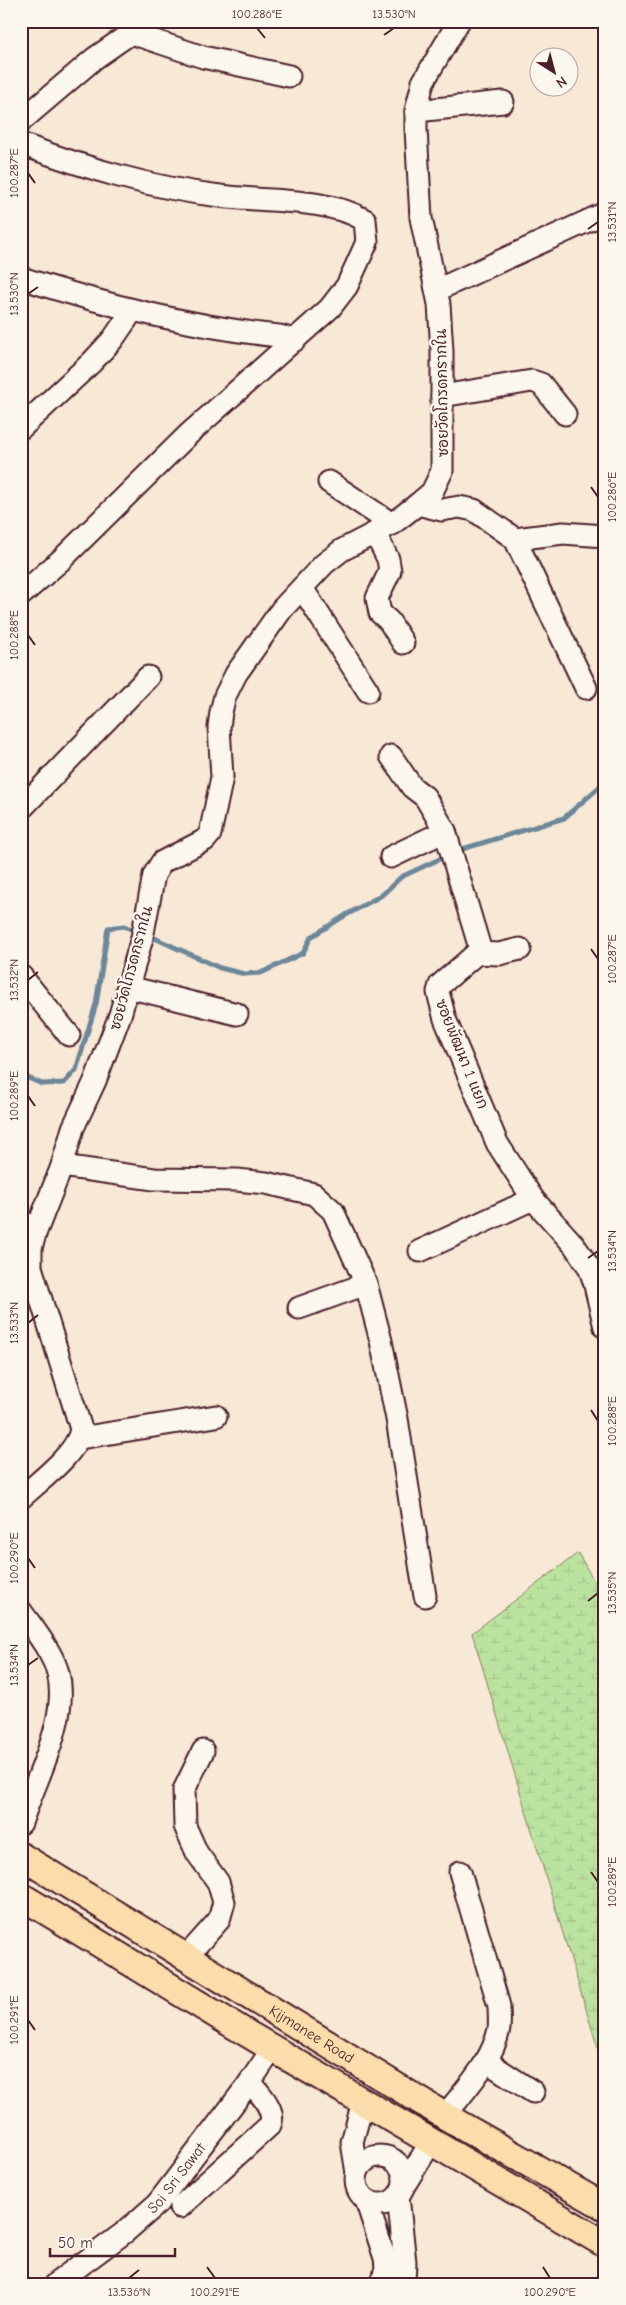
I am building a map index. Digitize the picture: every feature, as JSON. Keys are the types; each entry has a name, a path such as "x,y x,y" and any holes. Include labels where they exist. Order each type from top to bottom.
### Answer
{"main road":[{"name":"Kijmanee Road","path":"21,1856 445,2116 605,2207"},
{"name":"Kijmanee Road","path":"21,1896 363,2102 605,2244"}],"street":[{"path":"459,21 419,97 503,102"},
{"path":"21,121 95,58 136,27 203,57 289,76"},
{"name":"ซอยวัดโกรดกรากใน","path":"80,1438 80,1421 59,1361 31,1267 28,1227 62,1166 73,1128 104,1060 142,938 152,884 157,868 162,862 205,840 210,834 222,777 219,727 225,696 236,674 258,642 282,609 324,564 342,550 384,528 418,504 432,492 442,471 442,351 436,290 421,218 419,97"},
{"path":"21,144 128,180 218,196 317,205 352,213 365,220 368,242 348,286 330,308 190,433 61,560 21,595"},
{"path":"436,290 605,213"},
{"path":"21,278 82,298 133,310 295,340"},
{"path":"21,428 92,362 113,339 133,310"},
{"path":"442,396 532,382 541,384 565,414"},
{"path":"330,482 384,528 390,571 377,598 380,612 389,621 403,643"},
{"path":"418,504 442,510 460,507 474,510 515,539 586,688"},
{"path":"515,539 563,533 605,536"},
{"path":"302,588 368,691"},
{"path":"21,809 148,677"},
{"path":"391,756 412,787 425,797 445,831 480,945 477,953 499,954 520,949"},
{"path":"392,857 445,831"},
{"name":"ซอยพัฒนา 1 แยก","path":"477,953 440,985 438,996 445,1019 497,1143 532,1199 574,1245 589,1267 605,1327"},
{"path":"21,976 69,1035"},
{"path":"128,987 237,1014"},
{"path":"62,1166 154,1178 237,1180 266,1183 314,1194 333,1211 366,1284 397,1420 425,1596"},
{"path":"420,1251 532,1199"},
{"path":"299,1308 366,1284"},
{"path":"21,1498 71,1451 80,1438 216,1416"},
{"path":"21,1611 38,1634 53,1661 58,1671 61,1688 60,1707 54,1730 21,1823"},
{"path":"186,1957 219,1920 224,1902 218,1882 198,1852 185,1826 184,1790 203,1751"},
{"path":"445,2116 486,2061 493,2049 499,2028 499,2006 460,1872"},
{"name":"Soi Sri Sawat","path":"68,2280 157,2204 250,2082 273,2048"},
{"path":"486,2061 533,2092"},
{"path":"180,2207 270,2125 273,2120 266,2102 250,2082"},
{"path":"363,2102 352,2142 357,2189 366,2200 385,2258 386,2267 382,2284"},
{"path":"366,2200 380,2204 393,2200 431,2142"},
{"path":"356,2173 360,2166 374,2157 390,2158 402,2170 400,2192 405,2262 404,2284"}],"green space":[{"path":"578,1553 605,1600 605,2072 472,1633"}],"waterway":[{"path":"456,851 564,818 605,782"},
{"path":"148,935 220,968 245,974 261,973 303,953 311,937 382,895 401,877 446,856"},
{"path":"21,1075 42,1084 64,1083 76,1070 96,1004 108,928 124,926 138,932"}]}
